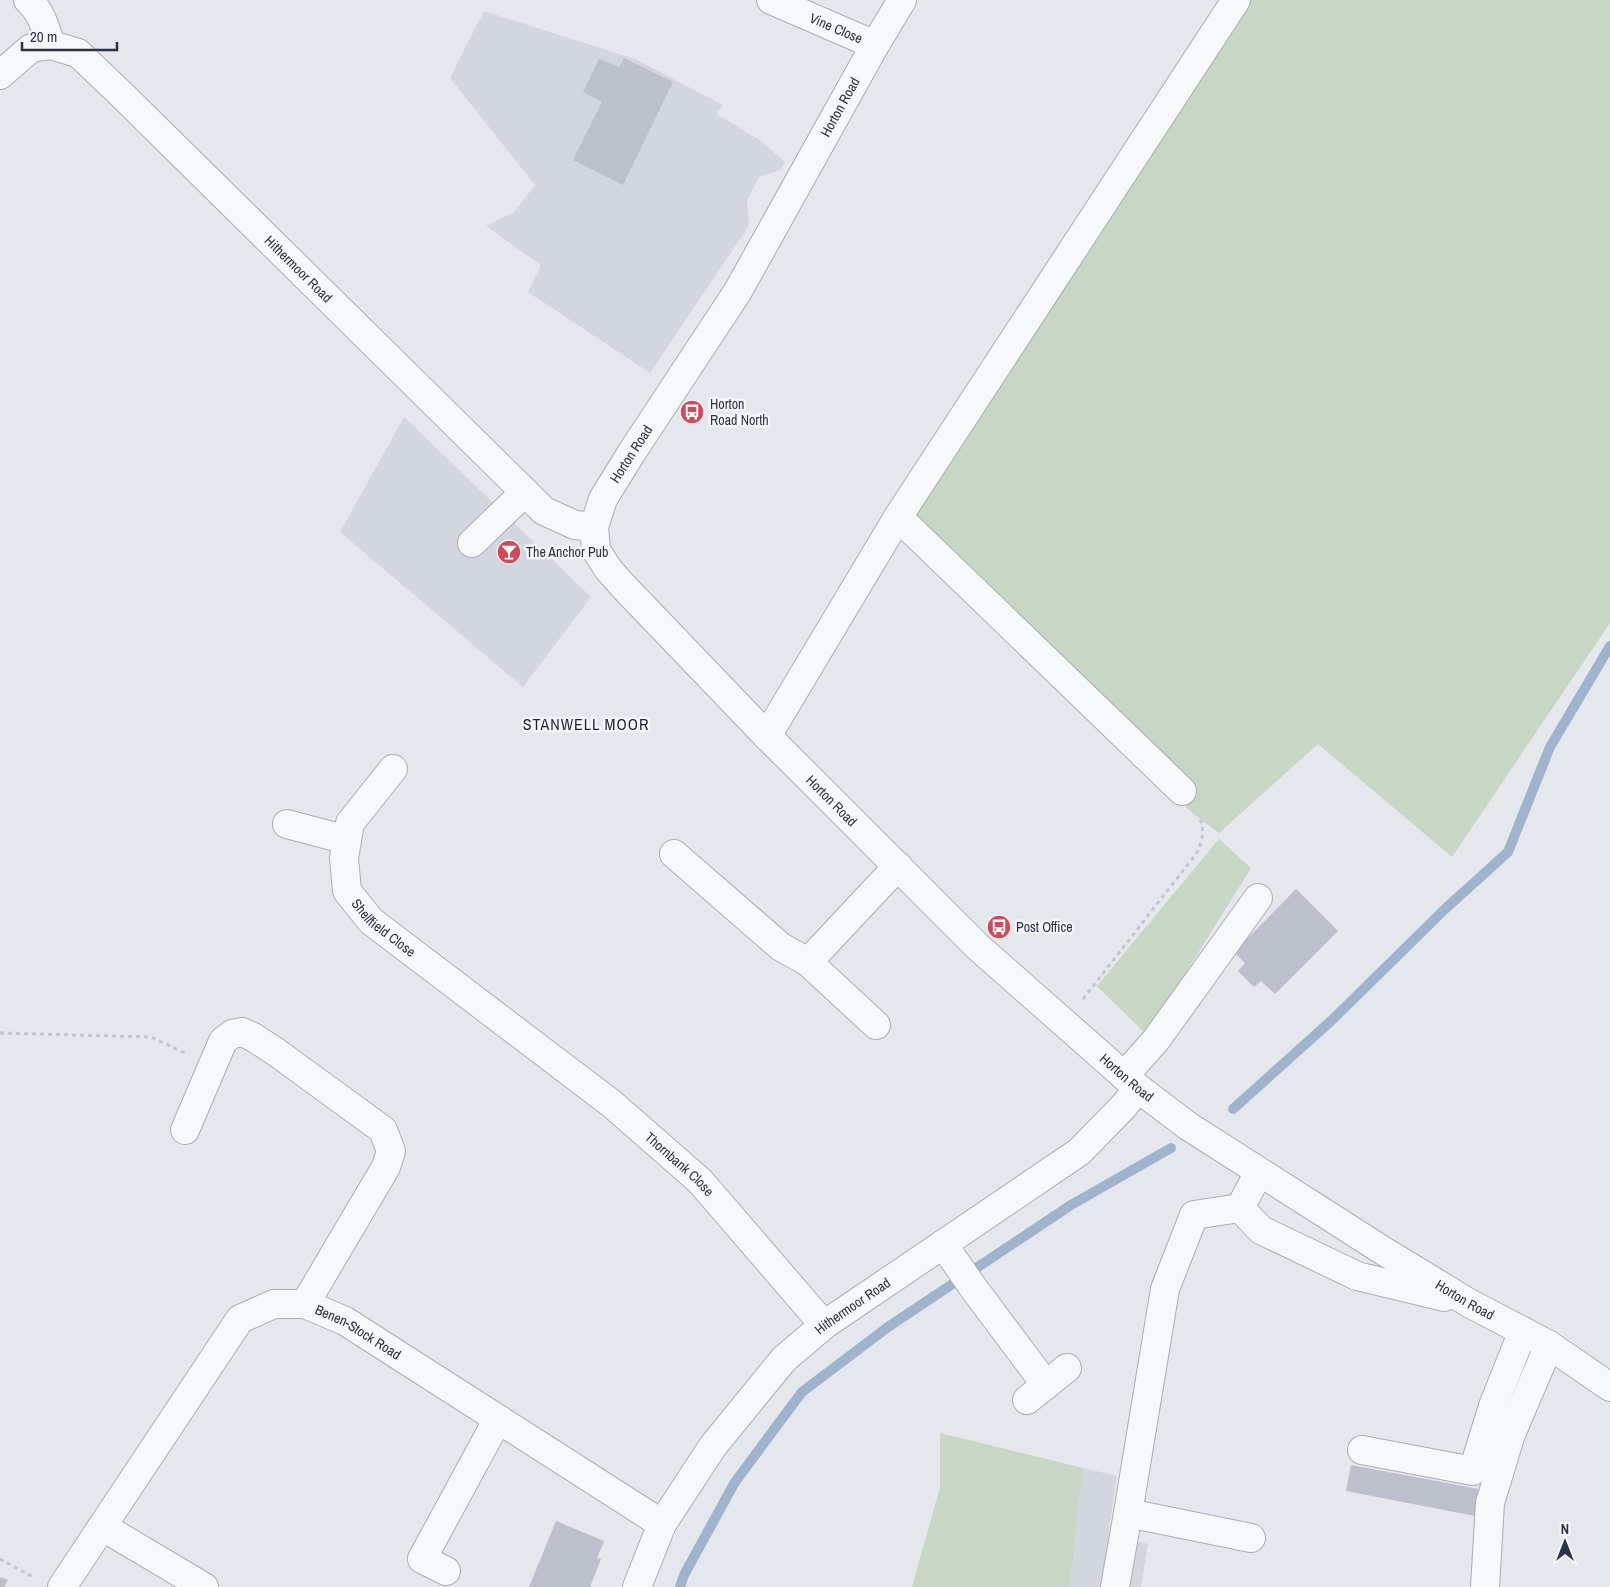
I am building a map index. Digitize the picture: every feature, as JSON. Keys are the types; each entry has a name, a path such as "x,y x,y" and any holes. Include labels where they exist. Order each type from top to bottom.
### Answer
{"street":[{"path":"28,0 42,17 51,46"},
{"name":"Vine Close","path":"771,0 874,45"},
{"name":"Horton Road","path":"902,0 874,45 738,291 603,499 594,527 596,550 608,569 767,736 978,947 1131,1082 1188,1126 1259,1172 1469,1303 1549,1344 1610,1386"},
{"path":"767,736 898,517 1236,0"},
{"name":"Hithermoor Road","path":"0,75 31,48 51,46 78,53 544,511 575,525 594,527"},
{"path":"472,543 525,492"},
{"path":"898,517 1182,791"},
{"name":"Shellfield Close","path":"393,768 350,823 344,858 347,891 371,921 511,1027"},
{"path":"287,824 347,840"},
{"path":"674,854 781,947 808,962 876,1024"},
{"path":"808,962 898,866"},
{"name":"Hithermoor Road","path":"637,1587 662,1524 713,1446 784,1359 824,1325 948,1251 1079,1152 1124,1106 1131,1082 1156,1040 1258,898"},
{"name":"Thornbank Close","path":"511,1027 612,1104 700,1181 824,1325"},
{"path":"185,1130 223,1041 232,1034 242,1032 276,1052 382,1130 392,1151 386,1167 304,1304"},
{"path":"1240,1208 1259,1172"},
{"path":"1240,1208 1261,1230 1357,1276 1469,1303"},
{"path":"1115,1587 1165,1289 1194,1216 1240,1208"},
{"path":"948,1251 972,1286 1037,1392 1068,1368"},
{"name":"Benen-Stock Road","path":"52,1585 103,1527 240,1319 274,1304 304,1304 344,1321 662,1524"},
{"path":"1362,1450 1473,1471 1493,1406 1523,1331"},
{"path":"1485,1587 1490,1503 1511,1434 1549,1344"},
{"path":"446,1572 422,1559 498,1419"},
{"path":"1128,1513 1251,1538"},
{"path":"103,1527 204,1587"}],"path":[{"path":"1064,1024 1196,854 1202,843 1203,826 1195,806 1182,791"},
{"path":"0,1033 151,1037 213,1066"},
{"path":"0,1559 52,1585"}],"shaded area":[{"path":"484,11 635,59 723,105 716,114 760,140 785,162 780,170 759,177 747,201 749,226 650,373 528,292 541,265 486,226 514,212 535,185 450,78"},
{"path":"404,417 591,597 523,687 340,532"},
{"path":"1083,1468 1117,1476 1108,1534 1148,1544 1141,1587 1070,1587"}],"green space":[{"path":"1248,0 1610,0 1610,623 1452,857 1318,744 1219,833 1190,811 911,511"},
{"path":"1219,839 1251,868 1147,1035 1097,986"},
{"path":"940,1433 1083,1468 1070,1587 912,1587 940,1487"}],"building":[{"path":"624,58 673,82 623,185 573,160 602,102 583,92 599,59 619,67"},
{"path":"1296,889 1338,931 1275,994 1261,981 1254,987 1238,971 1245,963 1234,952"},
{"path":"1351,1465 1479,1489 1475,1516 1346,1491"},
{"path":"556,1521 604,1541 597,1558 601,1559 590,1587 529,1587"},
{"path":"0,1577 8,1580 4,1587 0,1587"}],"waterway":[{"path":"1233,1109 1331,1021 1445,909 1508,852 1550,747 1610,646"},
{"path":"680,1587 684,1575 735,1482 802,1392 888,1327 1071,1205 1171,1148"}],"place":[{"name":"Horton Road North","path":"692,412"},
{"name":"The Anchor Pub","path":"509,552"},
{"name":"Post Office","path":"999,927"}],"district":[{"name":"STANWELL MOOR","path":"586,724"}]}
